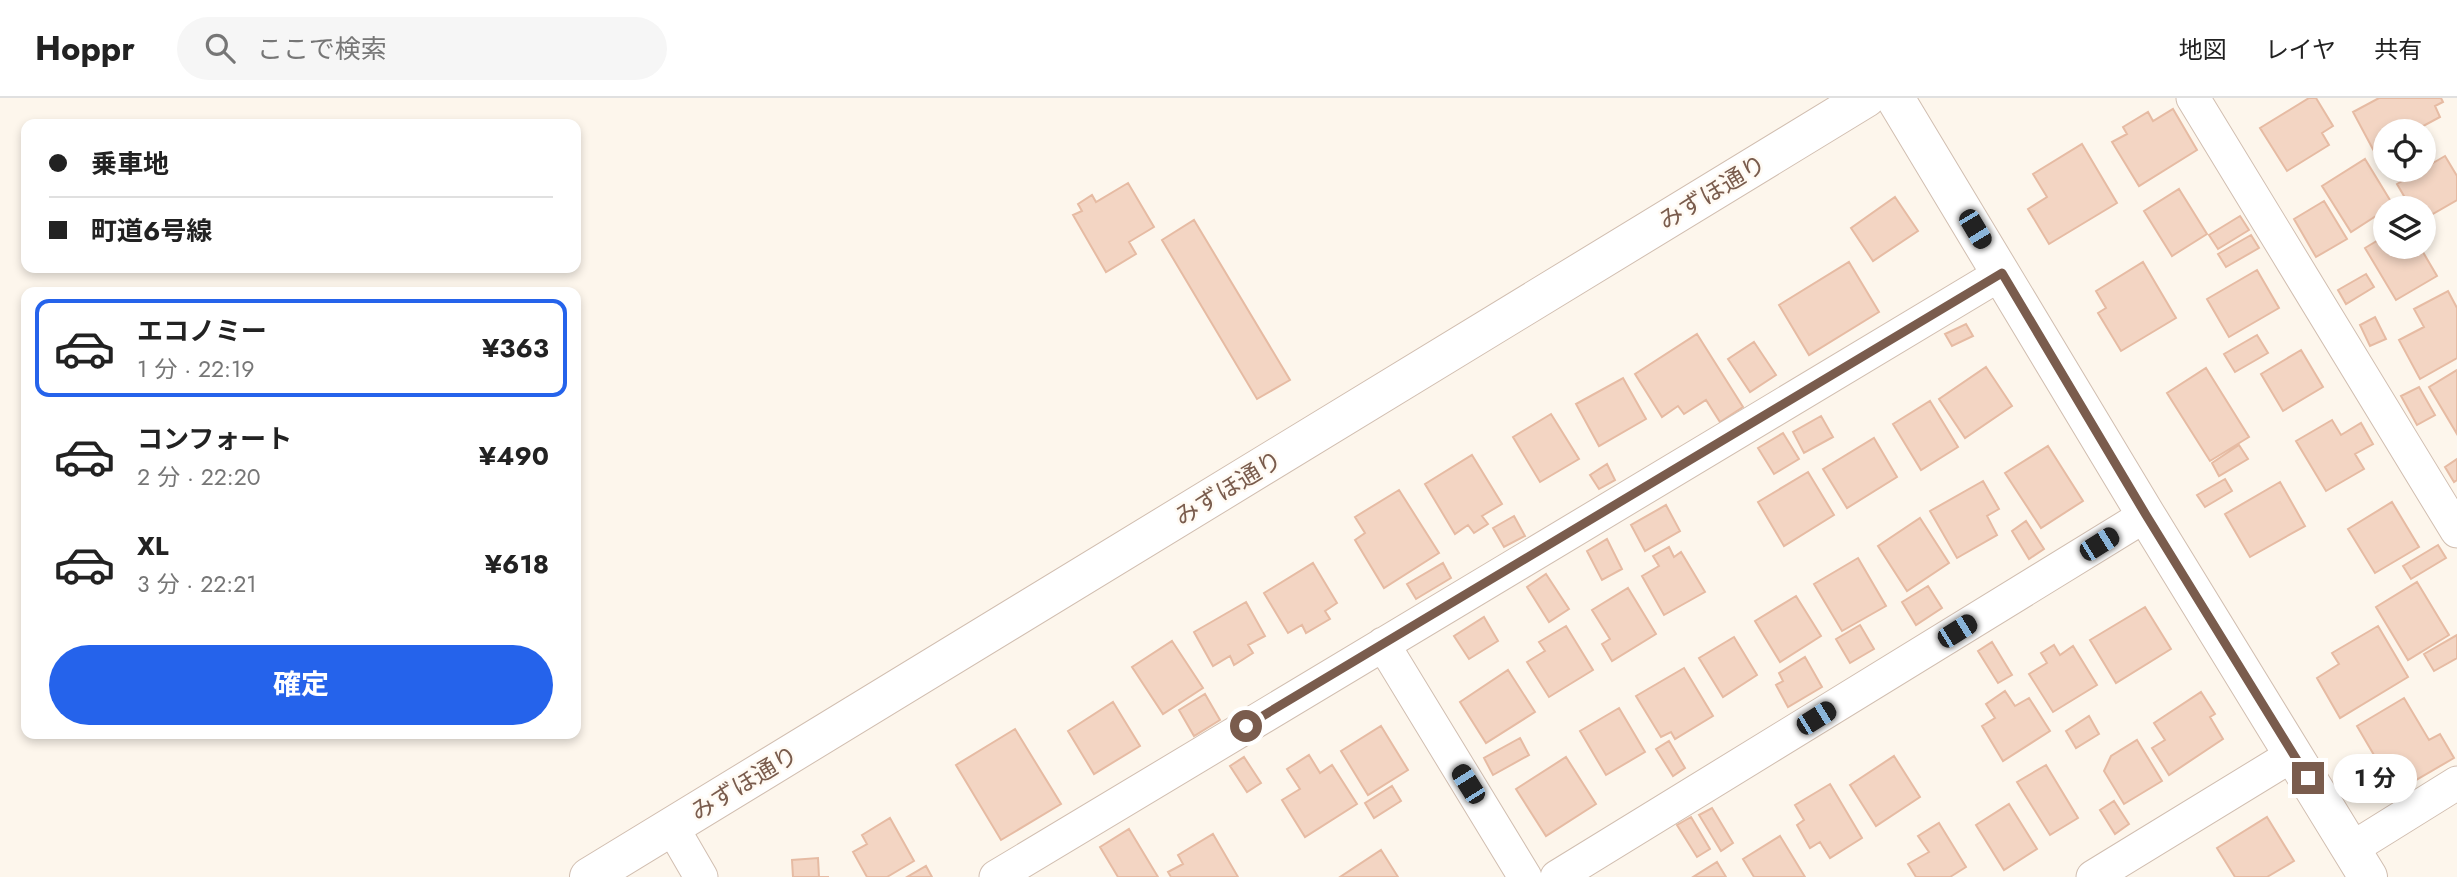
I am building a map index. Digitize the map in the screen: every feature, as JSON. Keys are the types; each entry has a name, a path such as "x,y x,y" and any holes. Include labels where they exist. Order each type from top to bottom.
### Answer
{"street":[{"name":"みずほ通り","path":"589,877 1866,98"},
{"path":"1895,98 2146,515 2360,863 2457,783"},
{"path":"2193,98 2457,531"},
{"path":"996,877 2002,273"},
{"path":"1557,877 2146,515"},
{"path":"1383,644 1525,877"},
{"path":"2093,877 2294,754"},
{"path":"672,827 701,877"}],"building":[{"path":"2309,98 2316,98 2333,126 2322,133 2329,145 2287,171 2260,128"},
{"path":"2379,98 2441,98 2443,102 2435,106 2440,117 2436,119 2373,119 2373,149 2353,112"},
{"path":"2173,109 2197,150 2139,186 2112,142 2127,134 2123,127 2148,112 2153,121"},
{"path":"2082,144 2117,203 2049,244 2028,209 2047,197 2033,174"},
{"path":"2445,156 2457,176 2457,200 2436,212 2436,196 2404,196 2397,184 2436,182 2436,161"},
{"path":"2365,159 2373,172 2373,182 2379,182 2388,196 2373,196 2373,218 2351,232 2322,186"},
{"path":"1128,183 1154,227 1129,242 1136,254 1106,272 1073,215 1082,211 1078,204 1092,195 1096,202"},
{"path":"2179,189 2207,234 2172,256 2144,211"},
{"path":"1895,197 1918,231 1873,261 1851,228"},
{"path":"2324,201 2347,239 2316,257 2294,219"},
{"path":"2240,216 2249,230 2218,249 2209,235"},
{"path":"1194,220 1290,380 1257,399 1162,240"},
{"path":"2251,235 2259,248 2226,267 2218,254"},
{"path":"2373,243 2373,259 2427,259 2437,276 2396,300 2365,248"},
{"path":"1849,262 1879,312 1809,355 1779,305"},
{"path":"2143,262 2176,318 2121,351 2098,313 2106,308 2096,291"},
{"path":"2257,270 2279,308 2229,337 2207,299"},
{"path":"2366,274 2374,287 2346,304 2338,290"},
{"path":"2448,291 2457,308 2457,358 2420,379 2399,340 2424,327 2414,309"},
{"path":"2375,317 2386,339 2370,346 2360,325"},
{"path":"1966,324 1973,336 1952,346 1945,334"},
{"path":"1697,334 1743,407 1720,422 1706,400 1684,414 1678,406 1662,417 1635,374"},
{"path":"2257,335 2268,353 2235,372 2224,354"},
{"path":"1754,342 1776,375 1750,392 1728,359"},
{"path":"2301,350 2323,387 2283,411 2261,374"},
{"path":"1986,367 2012,406 1965,438 1939,399"},
{"path":"2206,368 2249,437 2210,461 2167,393"},
{"path":"2457,370 2457,434 2429,387"},
{"path":"1623,378 1646,419 1599,446 1576,404"},
{"path":"2419,387 2435,415 2417,425 2401,396"},
{"path":"1930,401 1958,447 1921,470 1893,424"},
{"path":"1551,414 1579,459 1540,482 1513,437"},
{"path":"1821,416 1833,437 1804,453 1793,432"},
{"path":"2332,420 2341,435 2361,423 2373,444 2355,454 2364,469 2326,491 2296,441"},
{"path":"1783,433 1799,459 1774,474 1758,448"},
{"path":"1874,438 1897,477 1847,508 1823,469"},
{"path":"2239,445 2248,459 2219,476 2212,463"},
{"path":"2048,446 2083,501 2041,528 2005,473"},
{"path":"1472,455 1502,504 1482,516 1488,524 1474,533 1468,525 1455,534 1425,484"},
{"path":"2457,459 2457,480 2454,482 2445,467"},
{"path":"1607,464 1615,480 1599,489 1590,475"},
{"path":"1808,472 1834,515 1784,546 1758,502"},
{"path":"2225,479 2232,491 2205,507 2197,495"},
{"path":"1983,481 1999,509 1987,516 1997,535 1957,558 1930,511"},
{"path":"2280,482 2305,526 2250,557 2225,514"},
{"path":"1399,490 1439,553 1384,588 1355,540 1365,533 1355,517"},
{"path":"2392,502 2419,547 2375,573 2348,529"},
{"path":"1666,505 1680,531 1645,551 1631,525"},
{"path":"1514,516 1525,536 1504,547 1493,528"},
{"path":"1920,518 1949,563 1907,591 1878,546"},
{"path":"2026,521 2044,549 2029,559 2012,531"},
{"path":"1607,539 1622,569 1602,580 1587,551"},
{"path":"2438,545 2446,558 2411,579 2403,566"},
{"path":"1669,547 1674,557 1681,552 1705,592 1664,615 1642,576 1659,566 1653,556"},
{"path":"1858,558 1886,606 1842,631 1814,584"},
{"path":"1313,563 1337,603 1325,611 1330,619 1306,633 1302,625 1288,633 1264,593"},
{"path":"1443,563 1451,578 1416,599 1407,584"},
{"path":"1546,574 1569,609 1549,622 1527,587"},
{"path":"2417,582 2449,635 2408,660 2376,607"},
{"path":"1928,586 1942,608 1916,625 1902,602"},
{"path":"1628,588 1656,634 1612,661 1602,644 1610,639 1592,610"},
{"path":"1796,596 1821,636 1780,662 1755,621"},
{"path":"1246,602 1265,636 1248,645 1253,653 1234,665 1230,656 1213,666 1194,632"},
{"path":"2145,607 2171,649 2116,683 2090,640"},
{"path":"1484,617 1498,641 1469,659 1454,636"},
{"path":"1860,625 1874,649 1850,663 1836,639"},
{"path":"1566,626 1593,670 1549,697 1527,662 1545,651 1539,642"},
{"path":"2378,626 2408,677 2340,718 2317,678 2339,664 2332,653"},
{"path":"2457,635 2457,658 2434,671 2424,654"},
{"path":"1734,637 1757,675 1723,697 1699,658"},
{"path":"1172,641 1203,688 1163,714 1132,667"},
{"path":"1992,642 2012,675 1998,683 1978,651"},
{"path":"2054,645 2060,655 2073,646 2097,685 2053,712 2029,674 2047,663 2041,653"},
{"path":"1805,657 1822,687 1788,707 1776,685 1783,681 1779,673"},
{"path":"1684,668 1713,716 1675,739 1671,732 1661,737 1636,696"},
{"path":"1508,670 1535,712 1486,743 1460,702"},
{"path":"2005,691 2015,706 2029,698 2050,731 2003,761 1982,726 1995,718 1986,704"},
{"path":"2201,692 2215,714 2210,717 2223,739 2169,775 2152,748 2165,740 2154,723"},
{"path":"1205,694 1220,720 1194,736 1179,710"},
{"path":"2404,698 2429,740 2440,734 2454,758 2416,780 2412,772 2391,784 2357,726"},
{"path":"1113,702 1140,746 1094,774 1068,731"},
{"path":"1619,708 1645,752 1606,775 1580,731"},
{"path":"2089,716 2099,734 2076,748 2066,731"},
{"path":"1381,726 1408,770 1368,795 1341,751"},
{"path":"1015,729 1061,804 1001,840 956,765"},
{"path":"1520,738 1529,755 1493,775 1484,758"},
{"path":"2137,740 2162,781 2124,804 2104,771 2111,756"},
{"path":"1669,741 1685,768 1673,776 1656,749"},
{"path":"1309,755 1320,773 1332,765 1357,804 1305,837 1282,800 1300,789 1287,769"},
{"path":"1894,756 1920,797 1876,826 1850,785"},
{"path":"1244,757 1261,783 1247,792 1230,766"},
{"path":"1566,757 1596,804 1546,836 1516,789"},
{"path":"2046,765 2078,818 2050,835 2017,782"},
{"path":"1830,784 1862,838 1830,858 1820,842 1810,848 1797,825 1804,820 1795,805"},
{"path":"1392,786 1401,801 1374,818 1365,803"},
{"path":"2114,801 2129,824 2115,834 2100,810"},
{"path":"2009,804 2037,849 2004,870 1976,825"},
{"path":"1712,808 1733,843 1721,851 1699,815"},
{"path":"1691,817 1710,849 1697,857 1677,825"},
{"path":"2267,817 2294,861 2267,877 2235,877 2217,848"},
{"path":"890,818 914,861 887,877 867,877 853,852 867,844 862,835"},
{"path":"1939,823 1966,867 1950,877 1916,877 1908,864 1929,852 1918,836"},
{"path":"1129,829 1158,877 1118,877 1100,847"},
{"path":"1213,834 1238,877 1171,877 1168,872 1183,864 1178,855"},
{"path":"1780,836 1805,877 1754,877 1743,859"},
{"path":"1381,850 1398,877 1340,877"},
{"path":"818,858 819,877 793,877 792,860"},
{"path":"1717,862 1726,877 1693,877"},
{"path":"926,866 932,877 907,877"}],"route":[{"path":"1246,726 2002,273 2146,515 2308,778"}]}
